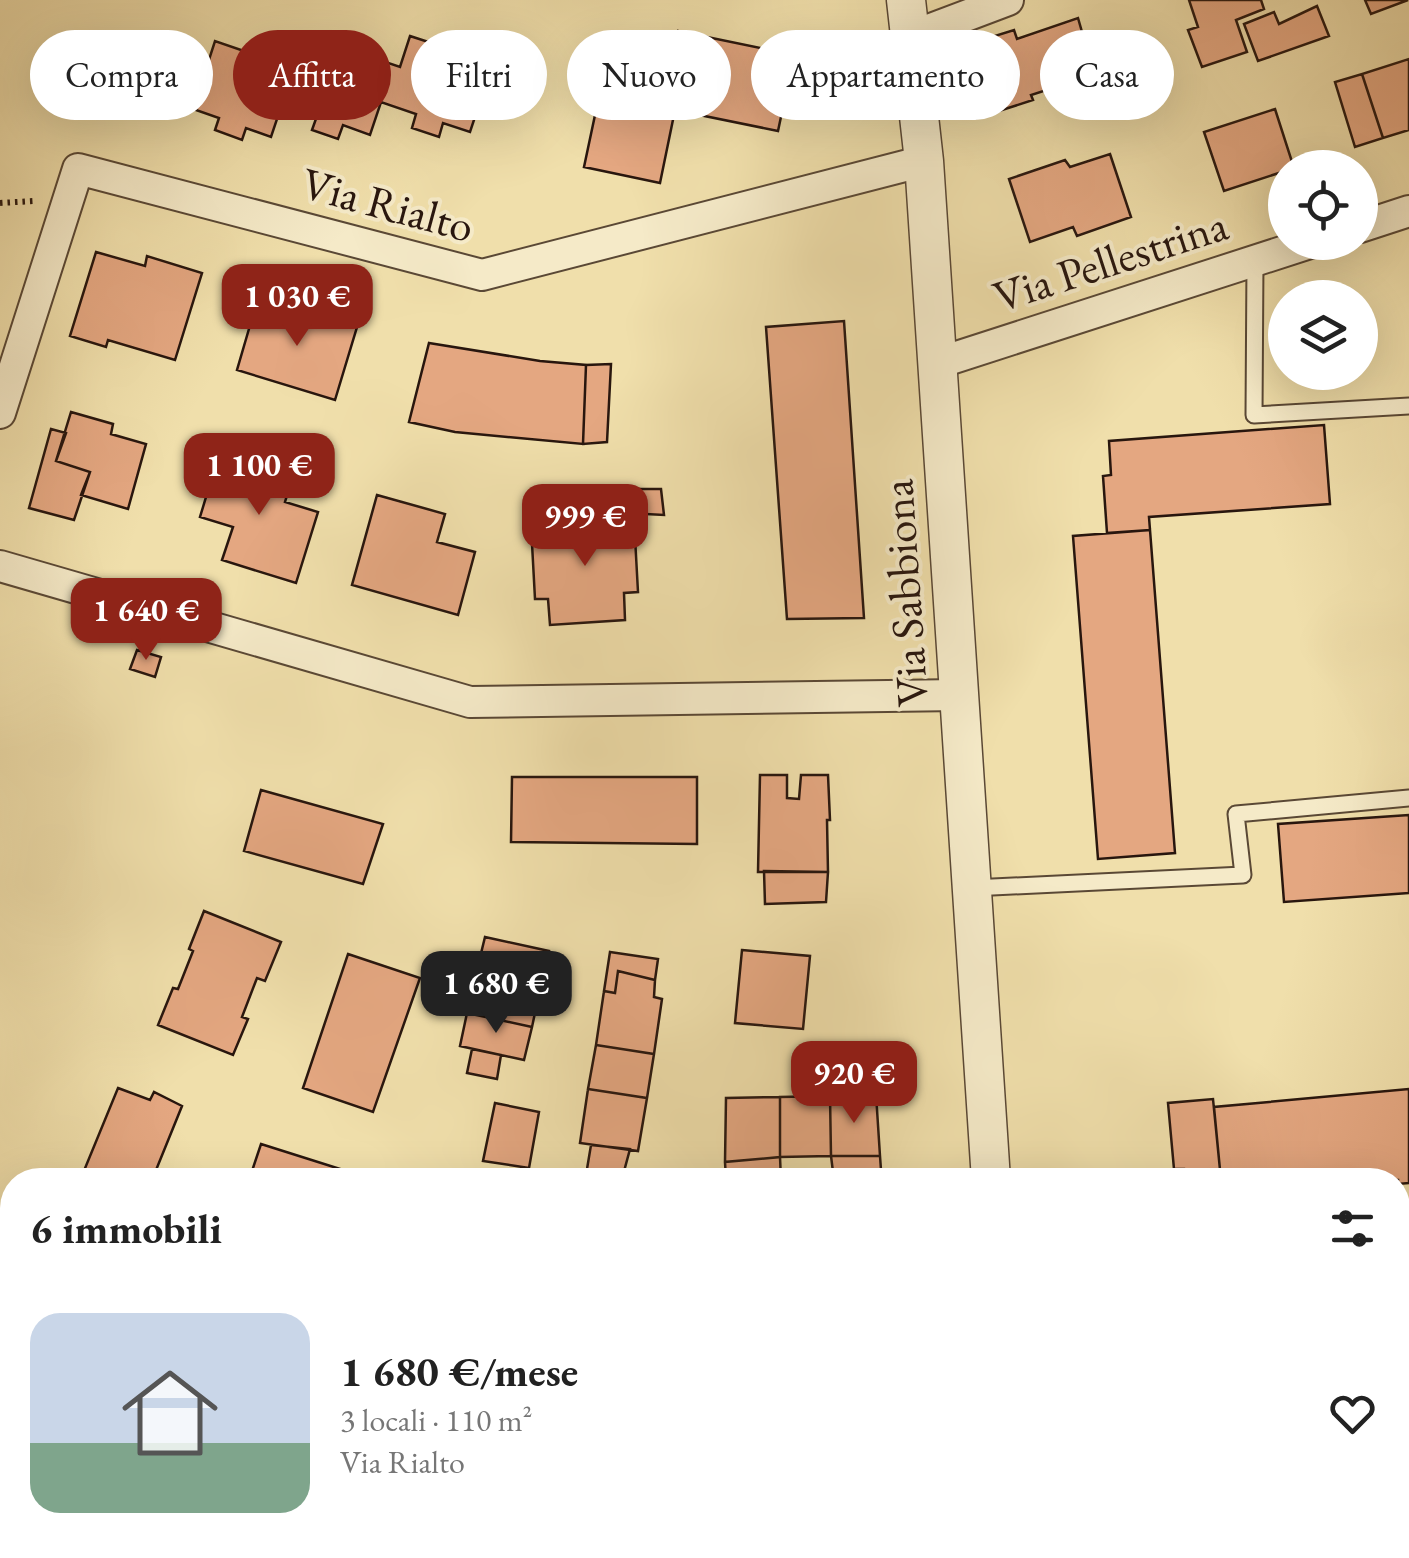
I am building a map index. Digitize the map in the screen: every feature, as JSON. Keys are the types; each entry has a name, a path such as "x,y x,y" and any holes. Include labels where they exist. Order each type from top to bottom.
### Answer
{"street":[{"path":"908,18 1008,0"},
{"name":"Via Sabbiona","path":"908,18 924,161 990,1168"},
{"name":"Via Rialto","path":"0,414 78,169 482,275 924,161"},
{"path":"1378,221 1409,211"},
{"name":"Via Pellestrina","path":"935,364 1268,257"},
{"path":"0,566 470,702 960,696"}],"lane":[{"path":"1255,261 1254,415 1409,406"},
{"path":"972,888 1242,875 1236,814 1409,798"}],"building":[{"path":"1189,0 1261,0 1264,9 1236,20 1247,52 1202,67 1188,30 1198,27"},
{"path":"1365,0 1408,0 1371,14"},
{"path":"1317,6 1329,36 1258,61 1244,24 1274,12 1279,24"},
{"path":"1078,18 1081,30 1043,30"},
{"path":"1040,31 1040,92 1031,95 1033,100 1020,104 1020,38"},
{"path":"411,36 411,112 391,105 391,64 400,67"},
{"path":"215,41 233,47 233,120 277,120 271,137 246,128 242,140 215,130 219,118 213,116"},
{"path":"731,42 751,46 751,120 780,120 778,131 724,120 731,120"},
{"path":"1409,59 1409,130 1383,138 1362,74"},
{"path":"1362,74 1383,138 1355,147 1335,82"},
{"path":"1275,109 1288,150 1268,150 1268,177 1224,191 1204,132"},
{"path":"316,120 375,120 370,135 343,125 338,139 312,130"},
{"path":"414,120 474,120 470,132 443,123 439,137 412,128"},
{"path":"594,120 673,120 660,183 584,167"},
{"path":"1110,154 1131,217 1077,236 1073,227 1030,242 1009,179 1065,160 1070,167"},
{"path":"96,252 145,266 147,256 202,273 175,360 108,340 106,347 70,336"},
{"path":"258,298 357,327 335,400 237,370"},
{"path":"844,321 864,618 787,619 766,327"},
{"path":"429,343 586,365 583,444 455,432 409,422"},
{"path":"611,364 607,442 583,444 586,365"},
{"path":"71,412 113,424 111,434 146,444 128,509 81,495 90,472 56,461"},
{"path":"1324,425 1330,504 1149,517 1150,530 1107,533 1103,476 1111,475 1109,441"},
{"path":"51,429 66,433 56,461 90,472 74,520 29,508"},
{"path":"219,454 293,476 285,502 318,512 296,583 222,560 233,527 200,517"},
{"path":"626,489 661,489 664,515 627,513"},
{"path":"377,495 445,514 437,542 475,552 458,615 352,585"},
{"path":"634,519 638,592 624,593 625,620 550,625 548,599 535,599 531,525"},
{"path":"1150,530 1175,853 1098,859 1073,536"},
{"path":"137,650 161,657 155,677 130,669"},
{"path":"760,775 787,775 787,798 799,799 801,775 828,775 828,872 758,872"},
{"path":"512,777 697,777 697,844 511,842"},
{"path":"261,790 383,824 363,884 244,851"},
{"path":"1409,815 1409,893 1284,902 1278,824"},
{"path":"764,871 828,872 826,902 765,904"},
{"path":"204,911 281,942 265,981 257,978 242,1017 248,1019 233,1055 158,1025 173,988 178,989"},
{"path":"485,937 549,951 539,994 475,978"},
{"path":"742,950 810,956 803,1029 735,1023"},
{"path":"610,952 658,959 655,980 618,971 615,993 604,991"},
{"path":"348,954 420,978 373,1112 303,1088"},
{"path":"618,971 655,980 654,997 662,999 654,1054 596,1045 604,991 615,993"},
{"path":"475,978 539,994 532,1027 467,1013"},
{"path":"467,1013 532,1027 524,1060 460,1046"},
{"path":"596,1045 654,1054 647,1098 588,1089"},
{"path":"472,1049 501,1055 497,1079 467,1073"},
{"path":"118,1088 150,1100 154,1092 182,1106 157,1168 85,1168"},
{"path":"588,1089 647,1098 638,1151 580,1143"},
{"path":"1409,1089 1409,1168 1220,1168 1214,1107"},
{"path":"876,1094 880,1156 831,1156 830,1096"},
{"path":"830,1096 831,1156 780,1157 780,1097"},
{"path":"780,1097 780,1157 725,1162 726,1098"},
{"path":"1213,1099 1220,1168 1174,1168 1168,1103"},
{"path":"495,1103 539,1112 529,1168 483,1161"},
{"path":"261,1144 337,1168 253,1168"},
{"path":"591,1145 630,1149 625,1168 587,1168"},
{"path":"831,1156 880,1156 881,1168 832,1168"},
{"path":"780,1157 780,1168 725,1168 725,1162"}]}
